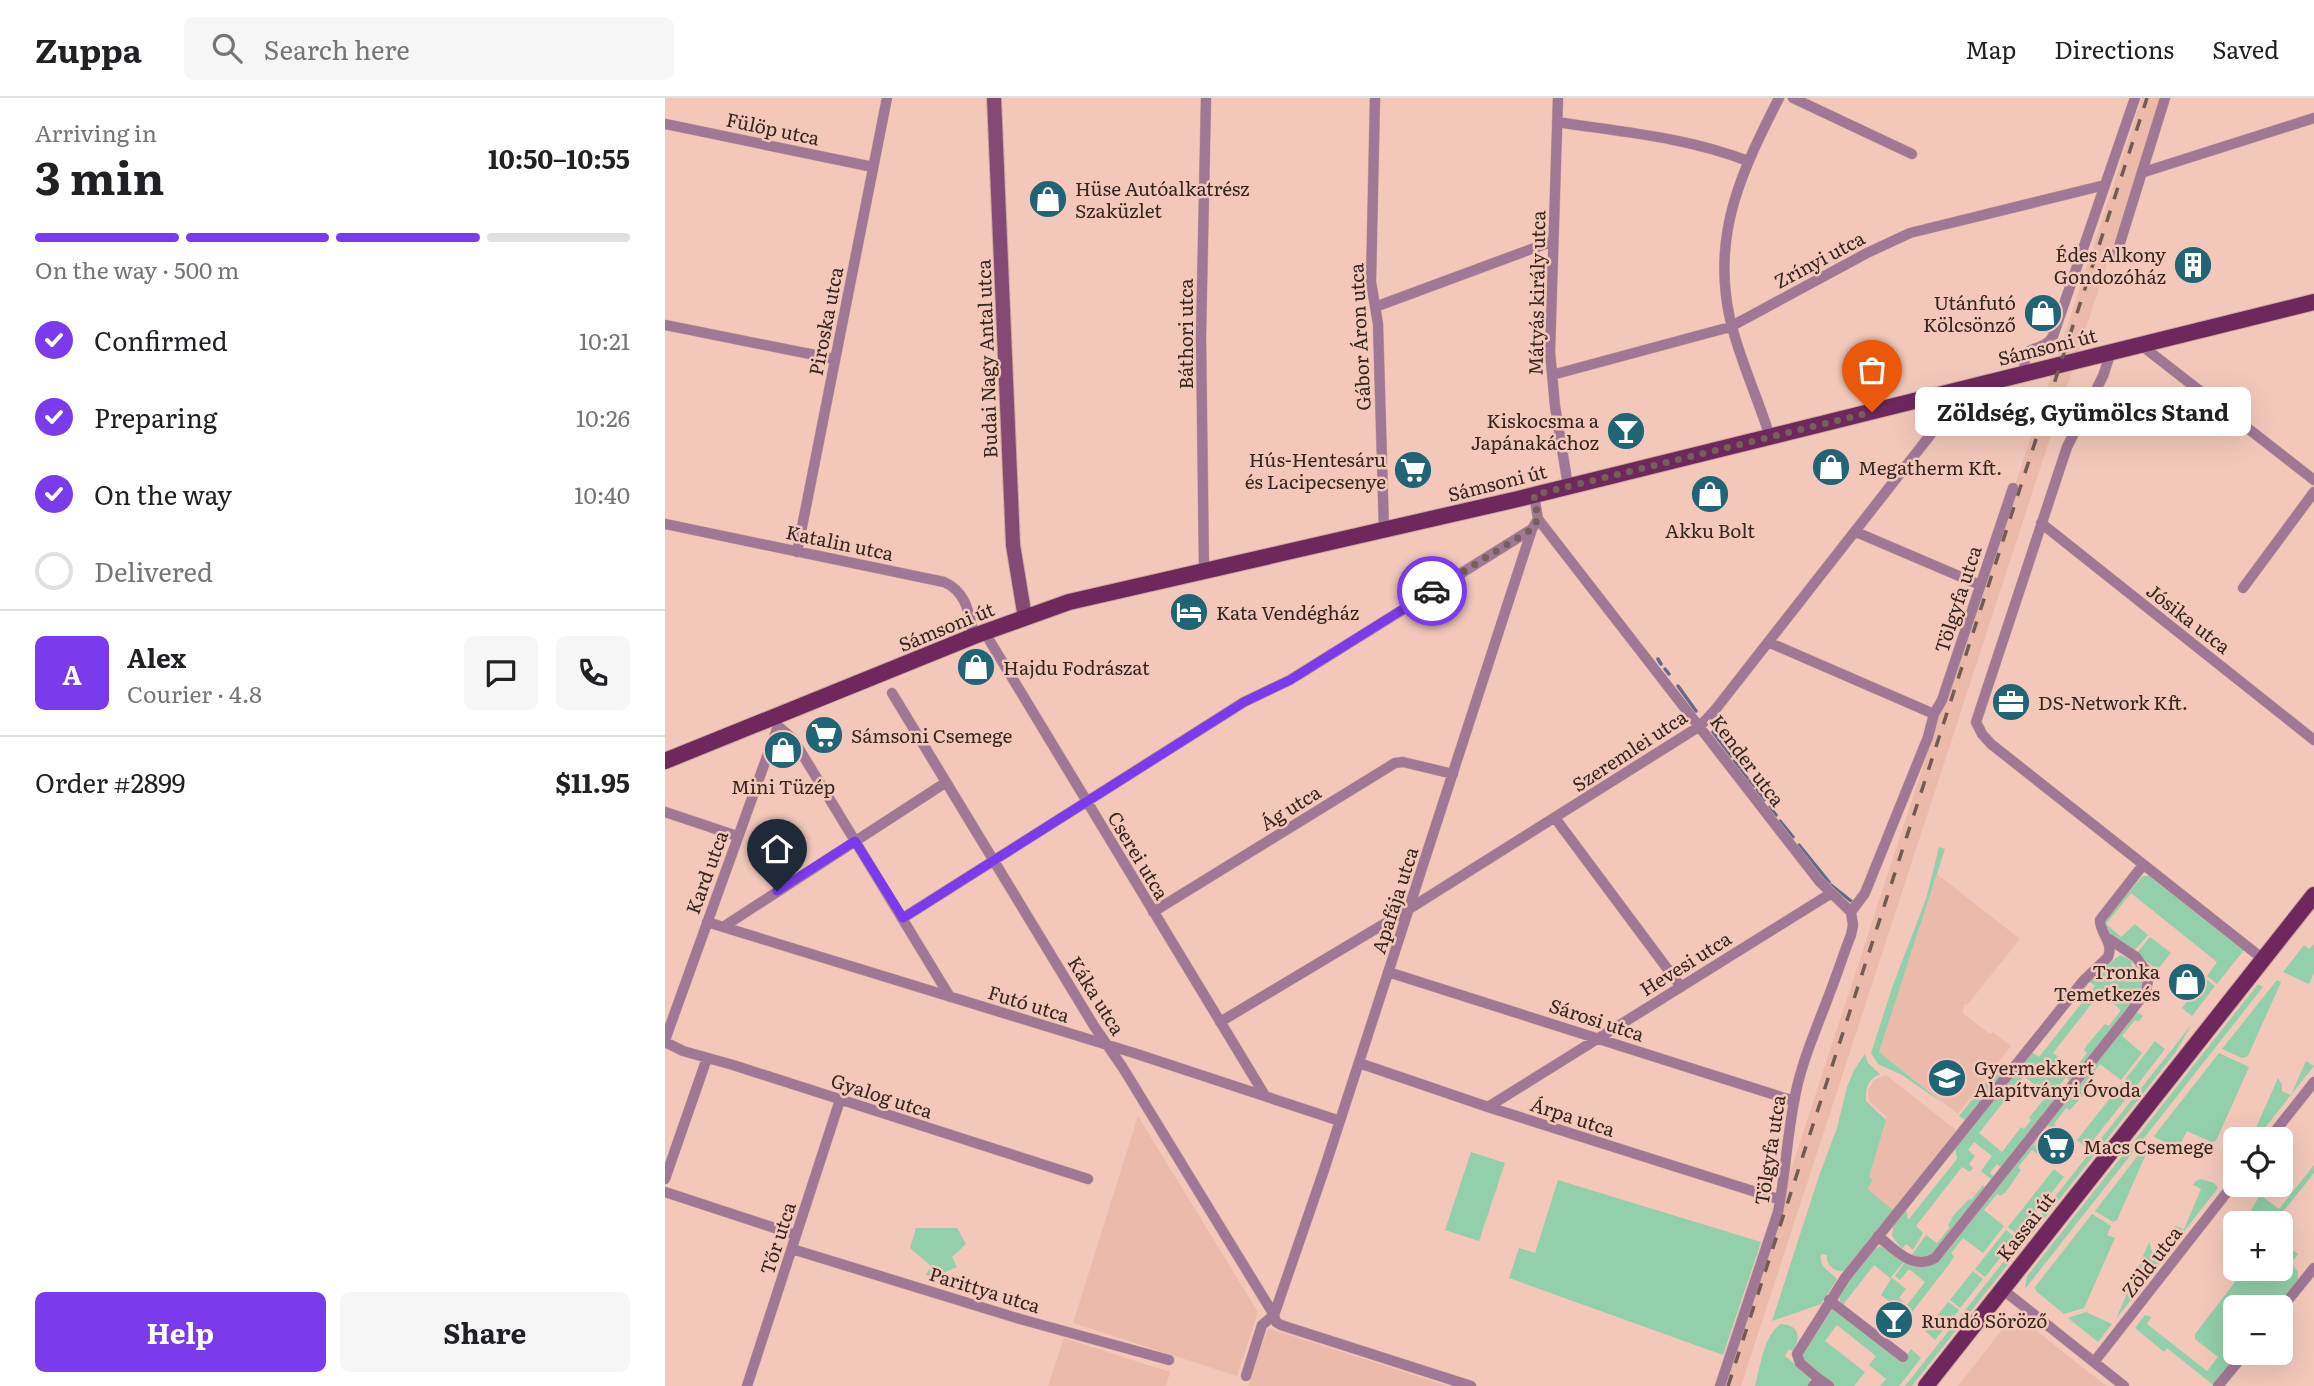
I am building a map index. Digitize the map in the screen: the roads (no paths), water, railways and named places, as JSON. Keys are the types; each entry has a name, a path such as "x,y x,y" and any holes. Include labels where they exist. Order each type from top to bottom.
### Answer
{"main road":[{"name":"Sámsoni út","path":"665,761 776,722 980,634 1069,602 1534,495 2314,302"},
{"name":"Kassai út","path":"1926,1386 2314,895"}],"street":[{"name":"Piroska utca","path":"797,552 887,98"},
{"name":"Budai Nagy Antal utca","path":"994,98 1013,545 1025,618"},
{"name":"Báthori utca","path":"1204,570 1201,337 1206,98"},
{"name":"Gábor Áron utca","path":"1375,98 1371,282 1378,324 1384,531"},
{"name":"Mátyás király utca","path":"1558,98 1550,343 1568,486"},
{"path":"1770,437 1732,326 1727,289 1727,242 1735,194 1779,98"},
{"path":"1793,98 1912,154"},
{"path":"2024,374 2025,354 2046,345 2053,336 2135,98"},
{"path":"2115,259 2165,98"},
{"path":"2144,172 2314,118"},
{"path":"1557,122 1674,139 1748,161"},
{"name":"Fülöp utca","path":"665,124 873,167"},
{"name":"Zrínyi utca","path":"1552,375 1732,326 1897,238 2105,185"},
{"path":"1375,307 1553,241"},
{"path":"665,325 835,359"},
{"path":"2141,345 2314,480"},
{"path":"2111,352 2103,376 2070,439 1976,722 1987,741 2263,959"},
{"name":"Szeremlei utca","path":"1220,1022 1409,909 1700,726 1945,416 1949,409 1947,393"},
{"name":"Tölgyfa utca","path":"1720,1386 1778,1212 1786,1142 1804,1062 1851,935 1852,916 1869,884 1928,737 1934,715 1943,700 2013,488"},
{"path":"2243,588 2314,492"},
{"path":"1534,495 1538,519"},
{"name":"Apafája utca","path":"1246,1376 1262,1325 1274,1315 1340,1121 1532,529 1538,519"},
{"name":"Kender utca","path":"1538,519 1830,894 1852,916"},
{"name":"Jósika utca","path":"2041,523 2314,740"},
{"name":"Katalin utca","path":"665,524 948,583 965,601 980,634"},
{"path":"903,918 1244,702 1290,680 1532,529"},
{"path":"1856,531 1980,585"},
{"name":"Cserei utca","path":"980,634 1264,1094"},
{"path":"1768,642 1934,715"},
{"name":"Káka utca","path":"892,693 1274,1315"},
{"path":"776,722 793,739 950,997"},
{"name":"Kard utca","path":"665,1041 776,722"},
{"name":"Ág utca","path":"1153,912 1395,763 1405,762 1453,774"},
{"path":"723,927 945,783"},
{"path":"665,812 737,836"},
{"path":"1555,818 1681,986"},
{"path":"1829,1386 1816,1382 1797,1354 1829,1300 2084,980 2108,957 2110,947 2100,926 2101,917 2143,865"},
{"name":"Hevesi utca","path":"1487,1107 1830,894"},
{"name":"Futó utca","path":"707,922 1264,1094 1340,1121"},
{"path":"1878,1236 1913,1262 1927,1262 1935,1258 2144,994 2150,979 2146,968 2137,957 2106,937"},
{"name":"Sárosi utca","path":"1388,972 1794,1101"},
{"name":"Gyalog utca","path":"665,1041 683,1051 1089,1179"},
{"path":"665,1179 707,1058"},
{"name":"Árpa utca","path":"1359,1063 1487,1107 1778,1199"},
{"path":"2278,1127 2314,1082"},
{"name":"Tőr utca","path":"747,1386 840,1100"},
{"path":"665,1192 796,1235"},
{"name":"Zöld utca","path":"2094,1362 2223,1197"},
{"name":"Parittya utca","path":"792,1249 1020,1319 1169,1360"},
{"path":"2293,1295 2313,1271"},
{"path":"2002,1289 2124,1386"},
{"path":"1829,1300 1903,1357"},
{"path":"1274,1315 1276,1322 1281,1325 1471,1386"},
{"path":"2218,1386 2235,1365"}],"waterway":[{"path":"1658,659 1661,664"},
{"path":"1665,669 1669,674"},
{"path":"1678,686 1696,711"},
{"path":"1713,732 1731,756"},
{"path":"1734,761 1739,767"},
{"path":"1741,770 1747,778"},
{"path":"1749,781 1754,786"},
{"path":"1757,790 1764,800"},
{"path":"1770,807 1776,815"},
{"path":"1780,821 1793,837"},
{"path":"1799,845 1829,882"},
{"path":"1831,885 1851,901"}],"railway":[{"path":"1728,1386 2147,98"}],"place":[{"name":"Hüse Autóalkatrész Szaküzlet","path":"1048,199"},
{"name":"Édes Alkony Gondozóház","path":"2193,265"},
{"name":"Utánfutó Kölcsönző","path":"2043,313"},
{"name":"Zöldség, Gyümölcs Stand","path":"1872,412"},
{"name":"Kiskocsma a Japánakáchoz","path":"1626,431"},
{"name":"Megatherm Kft.","path":"1831,467"},
{"name":"Hús-Hentesáru és Lacipecsenye","path":"1413,470"},
{"name":"Akku Bolt","path":"1710,494"},
{"name":"Kata Vendégház","path":"1189,612"},
{"name":"Hajdu Fodrászat","path":"976,667"},
{"name":"DS-Network Kft.","path":"2011,702"},
{"name":"Sámsoni Csemege","path":"824,735"},
{"name":"Mini Tüzép","path":"783,750"},
{"name":"Tronka Temetkezés","path":"2187,982"},
{"name":"Gyermekkert Alapítványi Óvoda","path":"1947,1078"},
{"name":"Macs Csemege","path":"2056,1146"},
{"name":"Rundó Söröző","path":"1894,1320"}]}
